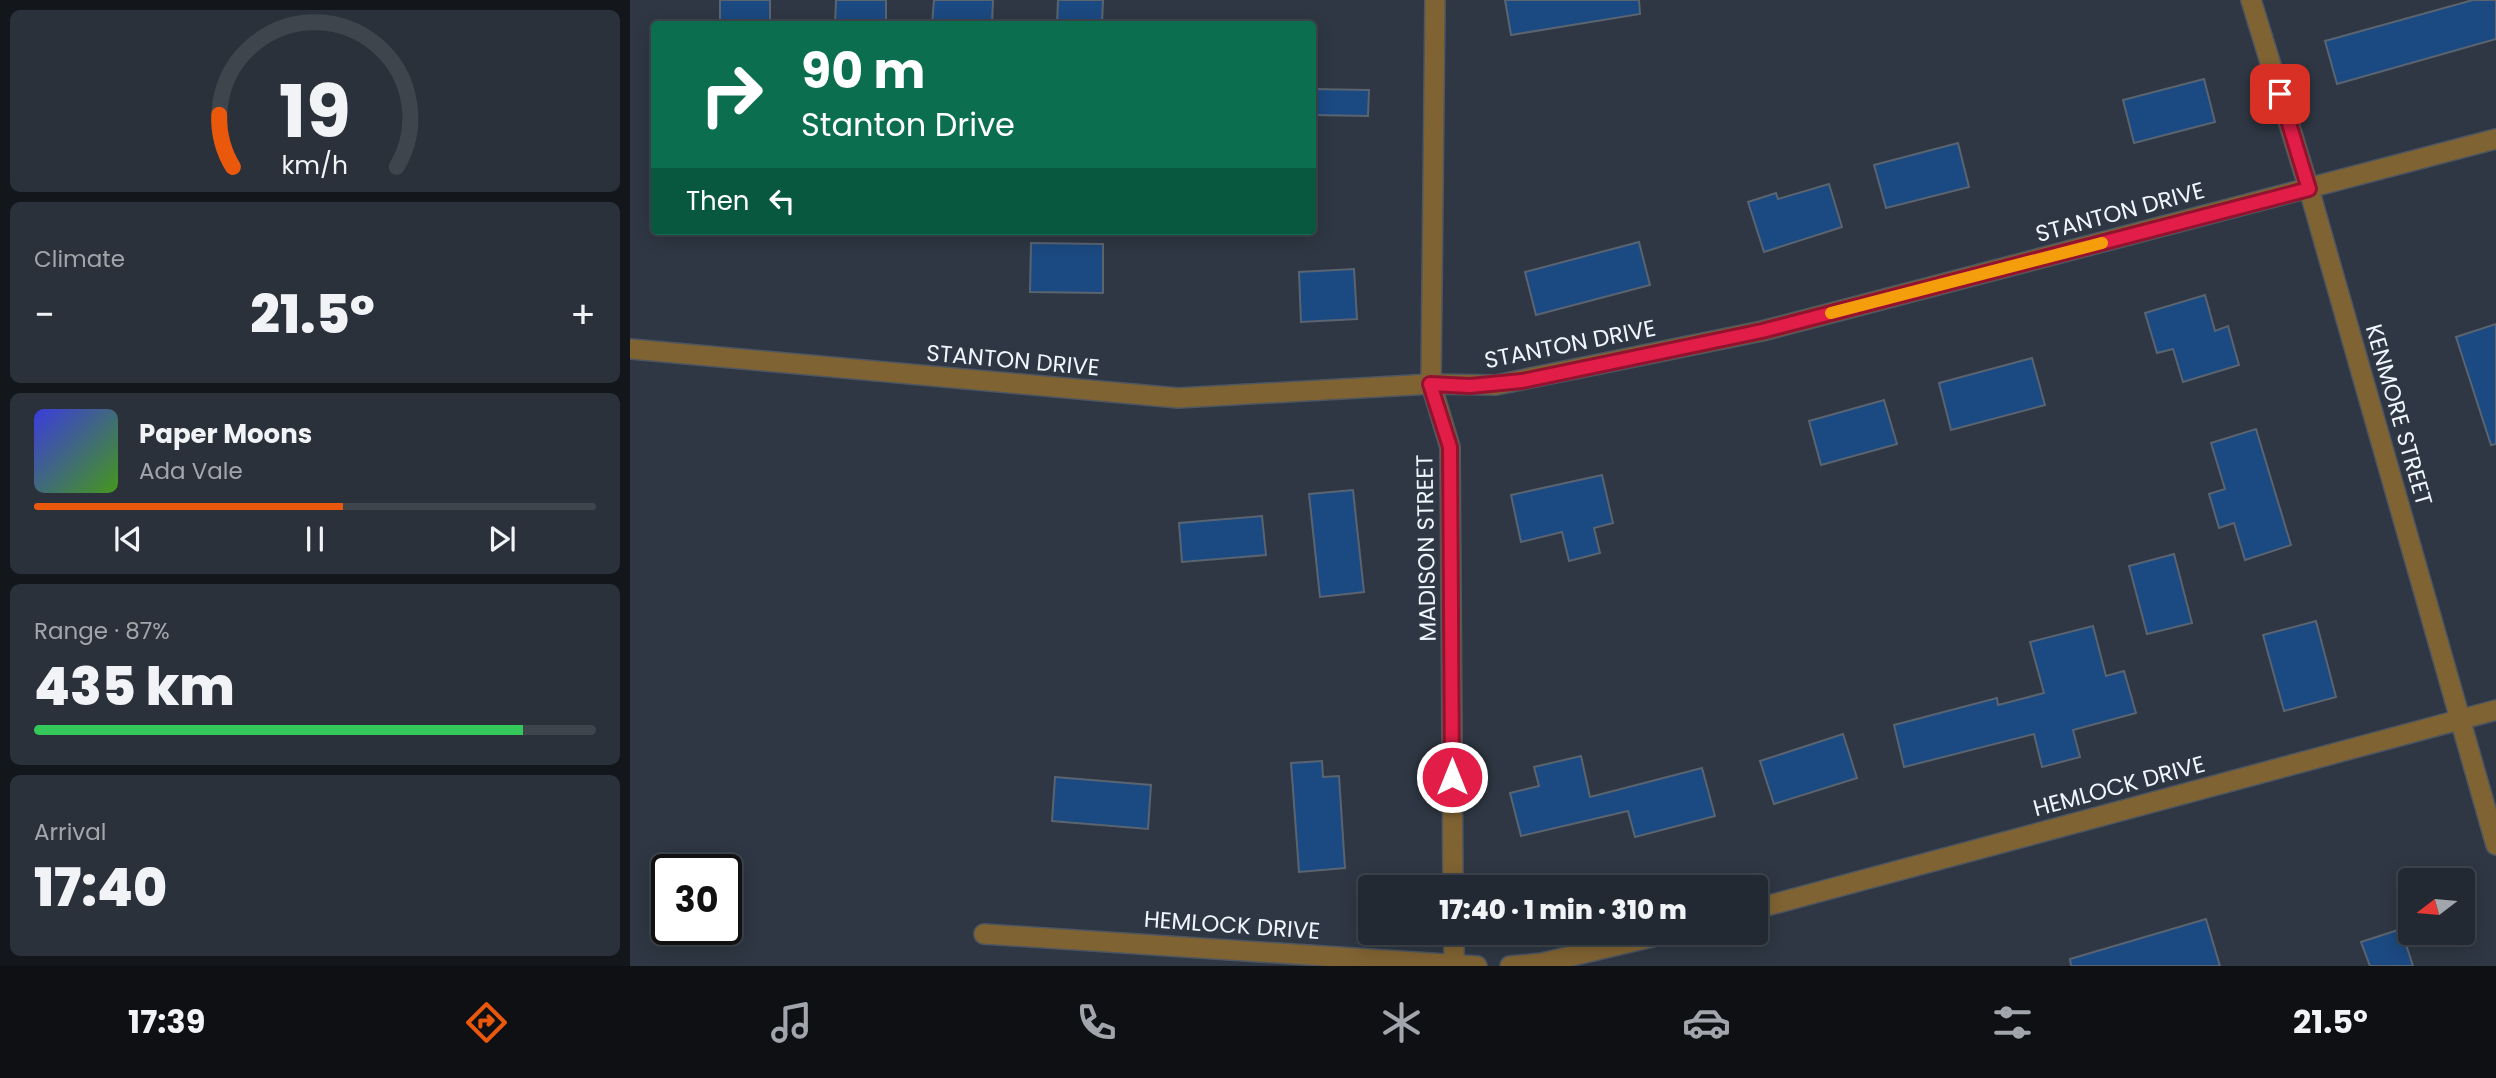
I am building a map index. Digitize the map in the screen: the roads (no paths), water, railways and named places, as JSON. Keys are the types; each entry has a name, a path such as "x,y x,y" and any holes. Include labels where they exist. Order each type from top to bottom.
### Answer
{"street":[{"name":"MADISON STREET","path":"1435,0 1430,384 1450,447 1453,875"},
{"name":"KENMORE STREET","path":"2251,0 2309,189 2496,845"},
{"name":"STANTON DRIVE","path":"630,349 1178,398 1430,384 1470,386 1509,383 1762,331 2496,139"},
{"name":"HEMLOCK DRIVE","path":"1768,906 2496,710"},
{"name":"HEMLOCK DRIVE","path":"984,934 1477,966"},
{"path":"1454,945 1454,965"},
{"path":"1510,966 1542,963 1618,945"}]}
